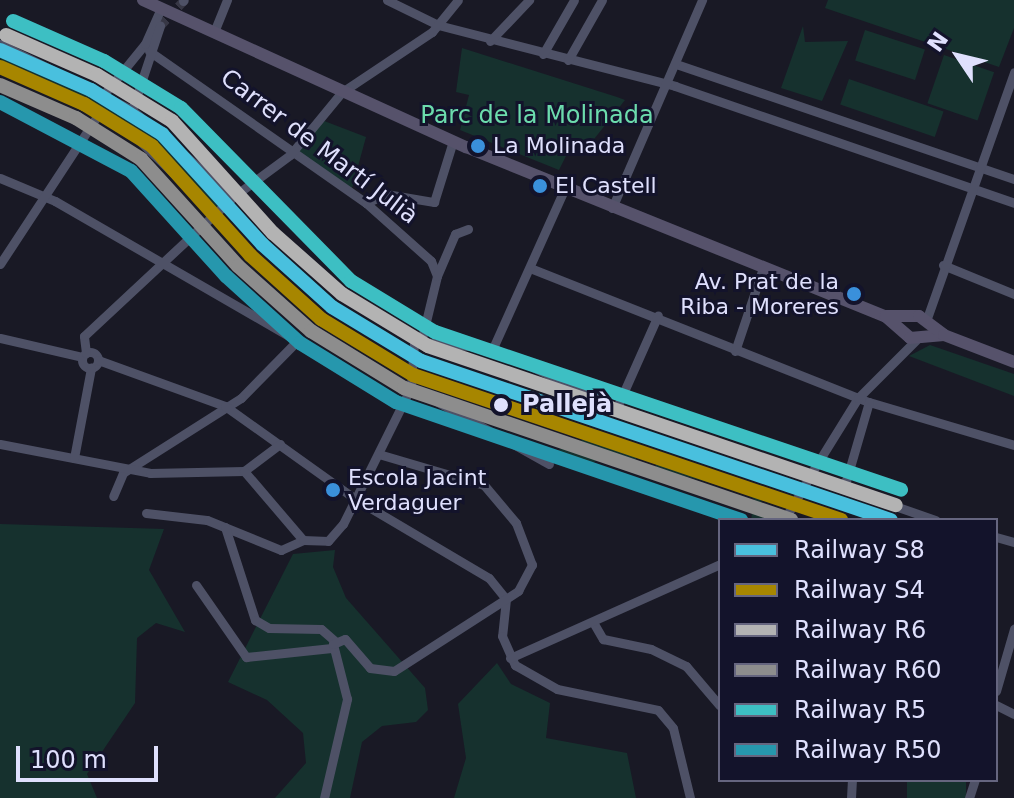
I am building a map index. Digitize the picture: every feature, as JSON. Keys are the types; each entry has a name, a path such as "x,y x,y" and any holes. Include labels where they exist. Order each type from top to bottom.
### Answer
{"main road":[{"path":"143,0 453,141 612,208 885,316 912,335 944,335"},
{"path":"885,316 919,319 944,335 1014,362"},
{"path":"912,335 919,319"},
{"path":"912,335 919,319"}],"street":[{"path":"214,32 227,0"},
{"path":"84,355 84,336 165,264 233,197 292,151 342,92 438,25 458,0"},
{"path":"490,41 529,0"},
{"path":"543,54 574,0"},
{"path":"568,60 602,0"},
{"path":"612,208 702,0"},
{"path":"395,1 438,25 490,41 665,84 1014,203"},
{"path":"105,93 145,44 161,8"},
{"path":"132,110 149,51 160,26"},
{"path":"0,44 105,93 132,110 233,197"},
{"name":"Carrer de Martí Julià","path":"149,51 366,203 431,261 437,276"},
{"path":"676,64 1014,179"},
{"path":"0,65 100,112 149,144 216,214"},
{"path":"919,319 931,301 1014,72"},
{"path":"0,264 47,198 100,112"},
{"path":"366,203 386,194 434,202 453,141"},
{"path":"0,178 47,198 297,341 225,406 126,471 113,496"},
{"path":"493,348 565,188"},
{"path":"421,342 437,276 455,234 468,229"},
{"path":"943,265 1014,294"},
{"path":"530,268 658,315 735,351 858,398 1014,445"},
{"path":"735,351 763,268"},
{"path":"618,405 658,315"},
{"path":"785,518 858,398 912,335"},
{"path":"0,338 84,355 94,364 225,406 357,500 489,578 506,599 502,636 510,658 557,689 658,710 673,728 690,798"},
{"path":"146,513 225,527 281,550 303,540 334,536 357,500 411,387 414,343 421,342 493,348 618,405 837,487 930,518"},
{"path":"74,458 94,364"},
{"path":"411,387 549,464"},
{"path":"837,487 846,481 869,402"},
{"path":"0,444 126,471 244,471 280,444"},
{"path":"196,585 246,657 351,643 370,668 394,671 506,599 532,565 502,501 484,485 379,454"},
{"path":"244,471 303,540"},
{"path":"225,527 255,620 269,628 321,629 334,645 346,675 347,699 324,798"},
{"path":"510,658 718,565"},
{"path":"593,622 603,639 651,649 686,666 718,704"},
{"path":"998,686 1012,648 1014,629"}],"green space":[{"path":"828,0 1014,0 1014,28 999,67 825,8"},
{"path":"803,26 805,42 848,41 822,101 781,88"},
{"path":"865,30 925,49 915,80 855,60"},
{"path":"0,44 161,130 233,197 216,214 149,144 0,65"},
{"name":"Parc de la Molinada","path":"462,48 625,100 587,148 573,142 559,170 460,130 469,95 456,92"},
{"path":"944,55 994,72 978,120 927,103"},
{"path":"849,79 944,112 935,137 840,105"},
{"path":"319,119 366,137 351,192 292,151"},
{"path":"930,345 1014,374 1014,396 909,356"},
{"path":"599,433 755,488 769,518 751,518 754,499 741,490 655,469 657,462 637,456 634,464 599,459 579,471 544,456"},
{"path":"0,524 164,529 149,570 185,632 156,623 137,638 135,703 87,774 97,798 0,798"},
{"path":"335,550 333,567 346,598 425,688 428,710 416,722 382,726 362,742 350,798 275,798 306,763 303,733 267,700 228,682 293,554"},
{"path":"497,663 511,684 550,703 546,738 627,753 636,798 454,798 466,758 458,704"},
{"path":"907,782 966,782 966,798 907,798"}],"tunnel":[{"path":"160,26 183,1"}],"rail line":[{"name":"R5","path":"13,21 104,61 181,108 351,281 435,332 901,490"},
{"name":"R6","path":"6,35 97,75 172,121 273,233 342,294 428,346 896,505"},
{"name":"S8","path":"0,50 91,90 162,134 262,244 332,307 421,361 885,518"},
{"name":"S4","path":"0,67 84,104 152,146 250,255 321,319 413,375 835,518"},
{"name":"R60","path":"0,85 76,118 141,159 238,266 311,331 404,388 785,518"},
{"name":"R50","path":"0,102 131,171 226,276 300,343 396,402 735,518"}],"place":[{"name":"La Molinada","path":"478,146"},
{"name":"El Castell","path":"540,186"},
{"name":"Av. Prat de la Riba - Moreres","path":"854,294"},
{"name":"Pallejà","path":"501,405"},
{"name":"Escola Jacint Verdaguer","path":"333,490"}]}
